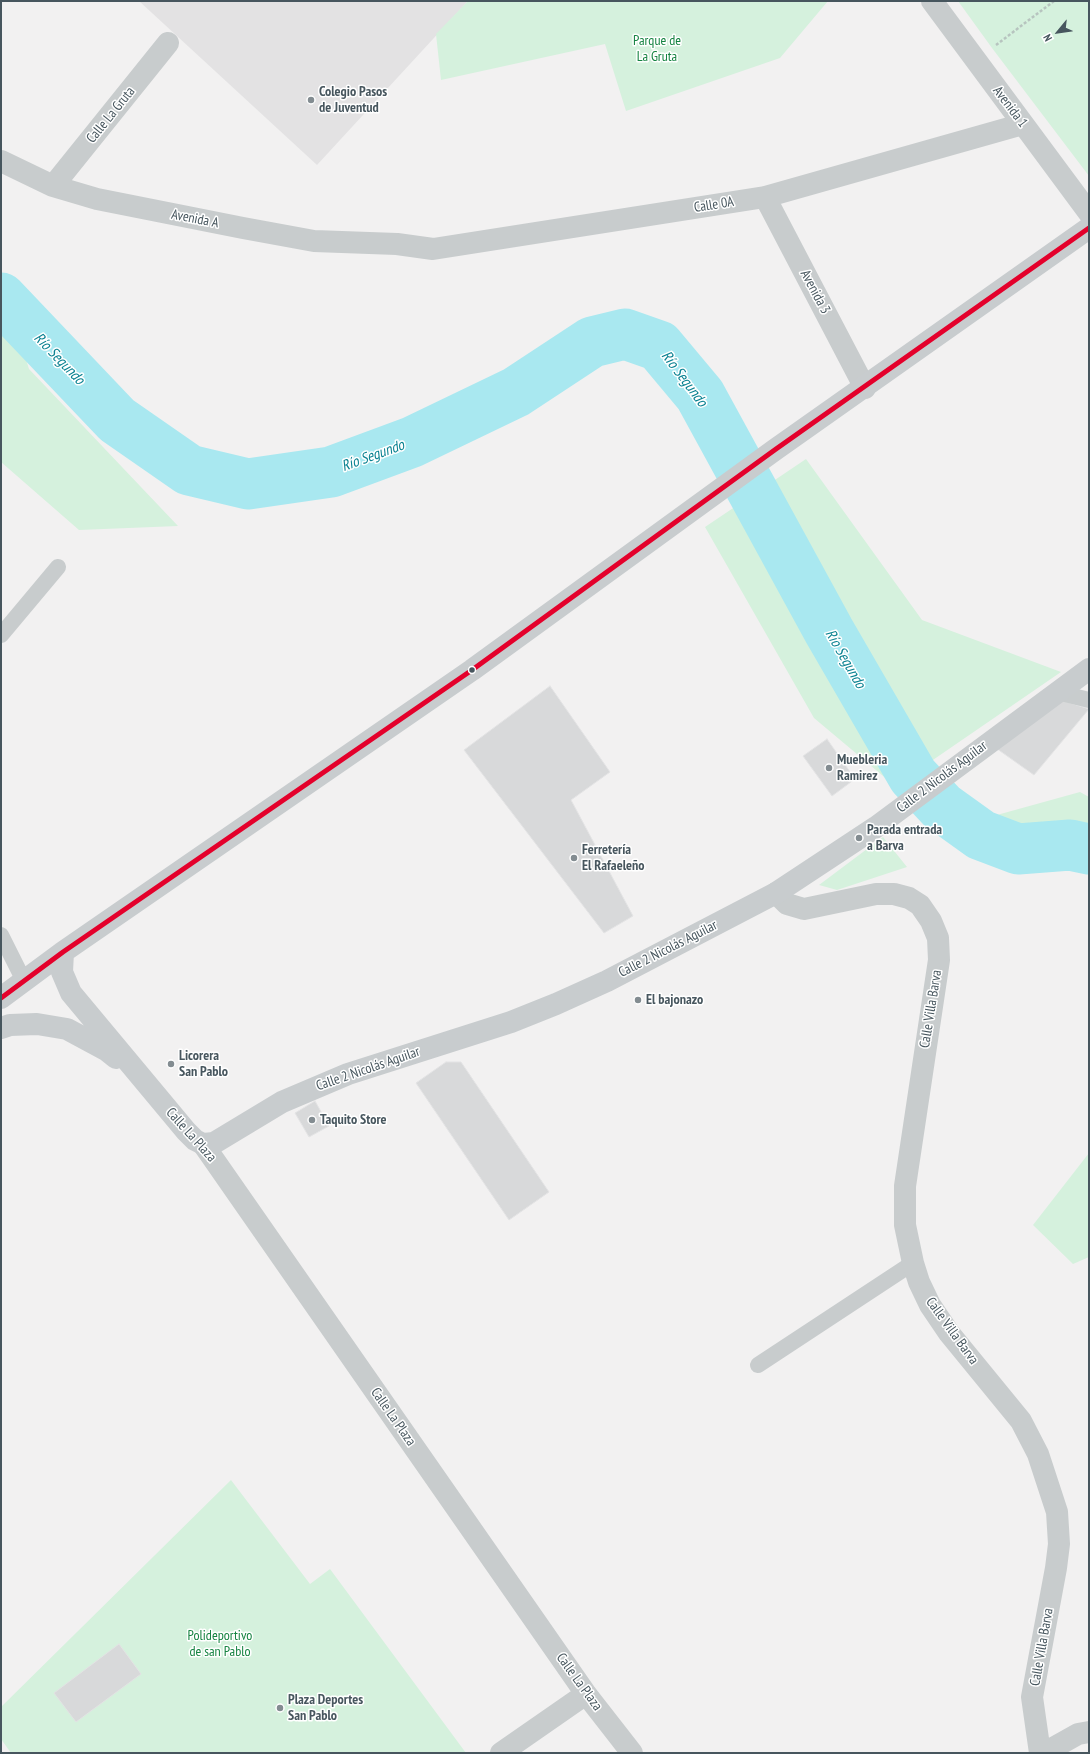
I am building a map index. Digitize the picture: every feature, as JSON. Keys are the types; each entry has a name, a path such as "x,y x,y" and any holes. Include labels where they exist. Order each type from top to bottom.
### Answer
{"main road":[{"path":"1,998 63,952 466,674 776,449 865,388 1089,228"},
{"name":"Calle 2 Nicolás Aguilar","path":"203,1144 214,1143 282,1102 348,1074 511,1022 556,1004 607,981 776,893 876,827 1089,669"},
{"path":"63,952 62,972 71,993 149,1086"},
{"path":"1,1028 10,1025 37,1024 67,1029 106,1050 149,1086"},
{"name":"Calle La Plaza","path":"149,1086 186,1131 195,1140 203,1144"}],"street":[{"name":"Avenida 1","path":"932,1 1089,213"},
{"name":"Calle La Gruta","path":"53,186 168,43"},
{"name":"Calle 0A","path":"397,244 433,249 765,197 1023,124"},
{"name":"Avenida A","path":"1,161 53,186 96,199 314,241 397,244"},
{"name":"Avenida 3","path":"765,197 865,388"},
{"name":"Calle Villa Barva","path":"776,893 787,904 804,909 876,894 894,894 909,898 920,905 932,921 938,938 939,960 904,1186 905,1224 912,1263 930,1305 945,1327 1021,1421 1038,1454 1056,1512 1059,1544 1056,1568 1032,1697 1040,1753"},
{"name":"Calle La Plaza","path":"203,1144 586,1694 632,1753"},
{"path":"501,1753 586,1694"},
{"path":"1044,1753 1078,1734 1089,1732"}],"lane":[{"path":"1,635 58,567"},
{"path":"1057,692 1089,700"},
{"path":"1,935 24,981"},
{"path":"758,1365 912,1263"}],"path":[{"path":"992,48 1054,1"}],"shaded area":[{"name":"Colegio Pasos de Juventud","path":"139,1 468,1 317,165"}],"green space":[{"name":"Parque de La Gruta","path":"468,1 828,1 780,58 626,111 605,44 441,80 436,34"},
{"path":"958,1 1089,1 1089,176 992,48"},
{"path":"1,281 29,369 178,526 79,530 1,462"},
{"path":"806,459 922,620 1061,672 895,786 814,718 705,527"},
{"path":"1080,792 1089,797 1089,844 986,818"},
{"path":"883,837 907,867 837,890 819,885"},
{"path":"1089,1153 1089,1257 1073,1264 1033,1225"},
{"name":"Polideportivo de san Pablo","path":"231,1480 310,1584 330,1569 466,1753 11,1753 1,1739 1,1707"}],"building":[{"name":"Ferretería El Rafaeleño","path":"550,686 610,772 571,800 633,916 604,933 464,750"},
{"path":"1061,700 1089,709 1034,775 993,746"},
{"name":"Muebleria Ramirez","path":"827,739 855,779 832,796 803,756"},
{"path":"446,1062 461,1062 549,1192 509,1220 416,1083"},
{"name":"Taquito Store","path":"315,1101 329,1126 309,1137 295,1113"},
{"path":"119,1644 141,1674 76,1722 54,1693"}],"waterway":[{"name":"Río Segundo","path":"1,298 117,420 189,470 248,484 331,472 412,442 516,392 592,342 625,334 659,346 700,395 829,631 913,776 942,807 981,835 1018,849 1070,845 1089,849"}],"transit line":[{"path":"1,998 63,952 472,670 776,449 1089,228"}],"place":[{"name":"Colegio Pasos de Juventud","path":"311,100"},
{"name":"Muebleria Ramirez","path":"829,768"},
{"name":"Parada entrada a Barva","path":"859,838"},
{"name":"Ferretería El Rafaeleño","path":"574,858"},
{"name":"El bajonazo","path":"638,1000"},
{"name":"Licorera San Pablo","path":"171,1064"},
{"name":"Taquito Store","path":"312,1120"},
{"name":"Plaza Deportes San Pablo","path":"280,1708"}]}
